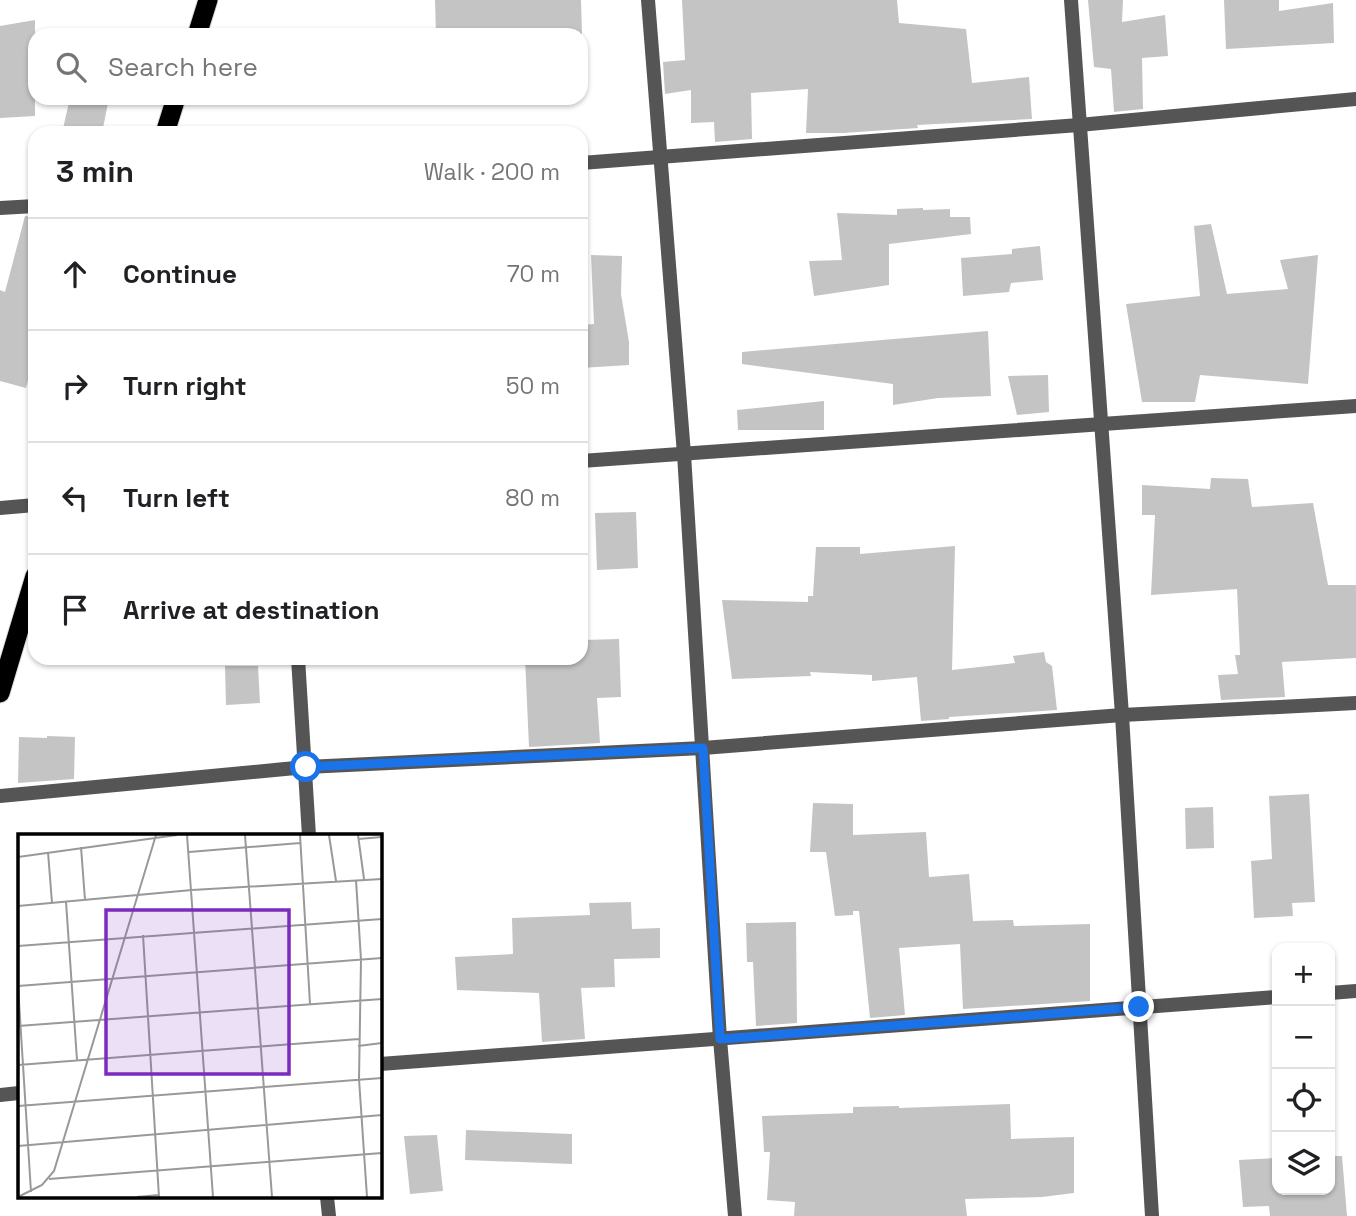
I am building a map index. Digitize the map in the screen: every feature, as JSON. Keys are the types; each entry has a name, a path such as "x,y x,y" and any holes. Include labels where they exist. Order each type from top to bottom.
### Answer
{"highway":[{"path":"199,28 208,0"},
{"path":"167,126 174,105"},
{"path":"0,693 28,599"}],"street":[{"path":"648,0 684,454 720,1039 735,1216"},
{"path":"1070,0 1122,715 1152,1216"},
{"path":"588,162 1079,125 1356,99"},
{"path":"0,208 28,206"},
{"path":"588,461 1356,406"},
{"path":"0,508 28,506"},
{"path":"299,665 309,834"},
{"path":"0,796 306,767 703,748 1122,715 1356,703"},
{"path":"1335,993 1356,991"},
{"path":"382,1064 1272,997"},
{"path":"0,1095 18,1093"},
{"path":"327,1198 329,1216"}],"building":[{"path":"435,0 581,0 582,28 436,28"},
{"path":"682,0 897,0 899,23 966,29 972,83 1029,77 1032,119 917,125 918,128 843,133 806,133 808,89 751,93 752,139 715,142 714,122 691,123 691,90 665,94 663,62 685,60"},
{"path":"1088,0 1123,0 1122,22 1165,15 1168,56 1142,58 1143,109 1114,112 1111,69 1094,67"},
{"path":"1224,0 1279,0 1279,11 1333,3 1334,43 1226,49"},
{"path":"35,20 35,28 28,28 28,105 35,105 35,116 0,118 0,26"},
{"path":"68,105 108,105 103,126 64,126"},
{"path":"897,209 950,209 950,217 970,217 971,234 889,244 889,285 814,296 809,261 842,260 837,213 897,215"},
{"path":"25,216 28,216 26,388 0,381 0,290 5,292"},
{"path":"1211,224 1227,294 1288,289 1280,260 1318,255 1308,384 1200,375 1195,402 1142,402 1126,304 1200,296 1194,226"},
{"path":"1040,246 1043,280 1011,283 1009,292 963,296 961,258 1012,254 1012,249"},
{"path":"591,255 622,256 621,294 629,342 629,365 588,368 588,324 594,324"},
{"path":"988,331 991,396 938,398 893,405 893,384 742,364 742,352"},
{"path":"1048,375 1049,412 1017,415 1008,376"},
{"path":"824,401 824,430 738,430 737,410"},
{"path":"1211,478 1248,479 1252,507 1313,503 1328,585 1356,585 1356,658 1282,662 1285,697 1221,700 1218,675 1238,674 1235,655 1240,655 1237,589 1151,595 1155,515 1142,515 1142,485 1210,489"},
{"path":"636,512 638,568 597,570 595,513"},
{"path":"955,546 952,670 1015,663 1013,656 1044,652 1046,662 1052,666 1057,710 921,721 917,677 872,681 872,675 810,672 811,676 732,679 722,600 808,602 808,596 813,596 816,547 860,547 860,554"},
{"path":"619,639 621,697 597,698 600,743 529,747 525,665 588,665 588,640"},
{"path":"225,666 258,666 260,703 226,705"},
{"path":"19,737 75,737 74,779 18,783"},
{"path":"1309,794 1315,902 1292,903 1293,916 1254,918 1251,861 1272,859 1269,796"},
{"path":"813,803 853,804 853,835 926,832 929,877 969,874 973,921 1013,920 1014,926 1090,924 1090,1001 963,1009 960,944 899,948 905,1015 870,1018 859,911 853,911 853,915 835,916 826,852 810,852"},
{"path":"1213,807 1214,848 1186,849 1185,808"},
{"path":"631,902 632,929 660,928 660,958 614,959 615,987 581,988 585,1039 542,1042 539,993 457,990 455,957 513,954 512,918 590,915 589,903"},
{"path":"796,922 797,1023 756,1026 753,962 747,962 746,923"},
{"path":"1010,1104 1011,1139 1074,1137 1074,1193 1042,1197 965,1199 967,1216 794,1216 795,1202 767,1200 770,1152 764,1152 762,1116 853,1113 853,1107"},
{"path":"466,1130 572,1134 572,1164 465,1160"},
{"path":"437,1135 443,1191 410,1194 404,1136"},
{"path":"1335,1156 1342,1156 1347,1216 1270,1216 1269,1206 1243,1207 1239,1160 1272,1158 1272,1195 1335,1195"}],"route":[{"path":"306,767 703,748 720,1039 1139,1007"}]}
